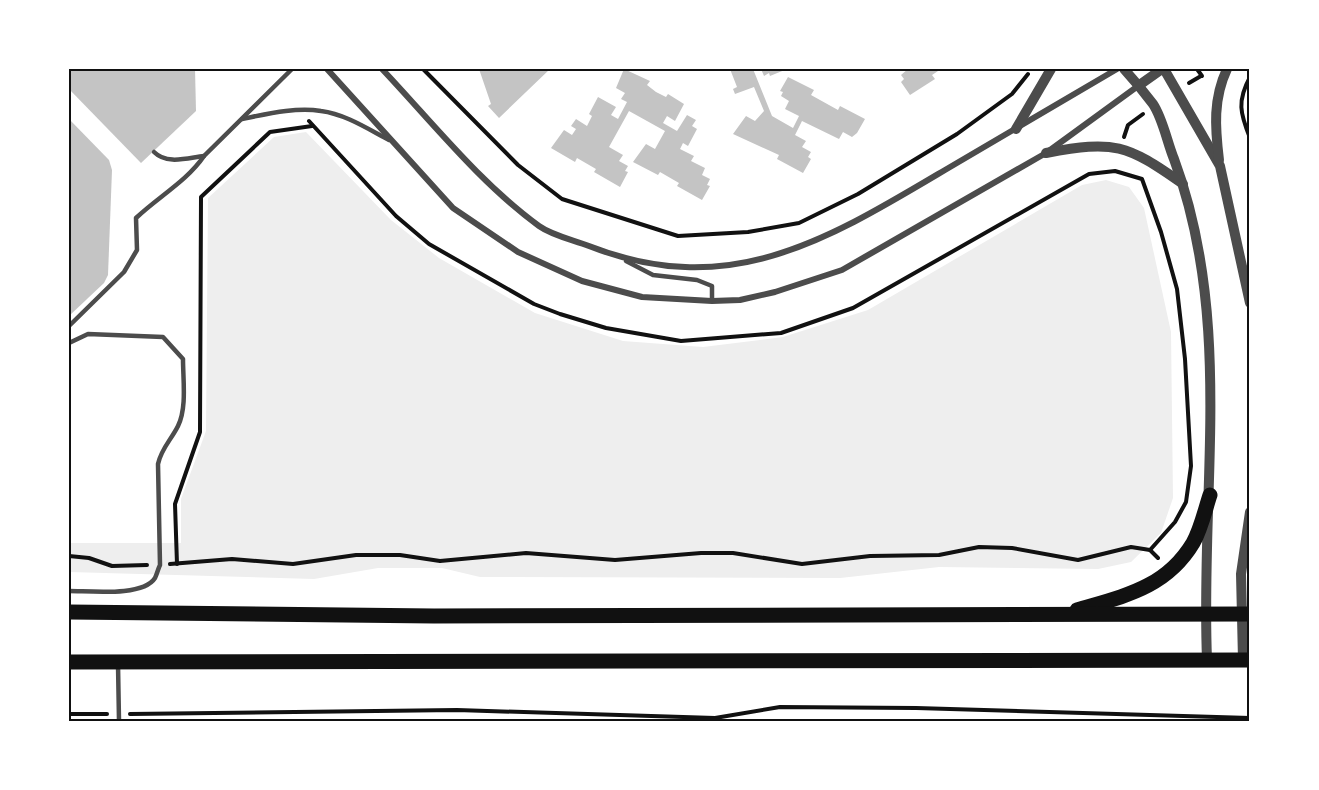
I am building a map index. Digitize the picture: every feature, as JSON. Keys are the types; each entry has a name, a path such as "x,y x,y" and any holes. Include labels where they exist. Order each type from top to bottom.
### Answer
{"main road":[{"path":"1062,615 1143,590 1172,570 1194,542 1210,495"},
{"path":"69,612 434,616 1245,614"},
{"path":"69,662 1247,660"}],"street":[{"path":"327,69 453,208 518,252 582,280 642,297 712,302 740,300 775,292 842,270 1046,153 1163,69 1220,166"},
{"path":"382,69 485,178 541,227 626,261 676,266 730,266 771,258 830,236 867,217 1117,69"},
{"path":"1016,129 1051,69"},
{"path":"1124,69 1154,106 1183,184 1200,252 1206,291 1210,360 1210,495 1205,614 1207,659"},
{"path":"1227,69 1221,83 1215,123 1220,166 1250,303"},
{"path":"1046,153 1087,146 1121,148 1143,156 1183,184"},
{"path":"1247,660 1241,574 1250,512"}],"lane":[{"path":"69,326 124,272 137,250 136,218 160,195 194,171 204,156 292,69"},
{"path":"240,119 283,112 321,110 350,119 394,142"},
{"path":"154,152 159,157 174,160 204,156"},
{"path":"626,261 652,275 697,280 712,286 712,302"},
{"path":"69,343 88,334 163,337 183,359 182,413 178,425 161,452 158,464 160,565 154,579 145,587 134,590 69,591"},
{"path":"118,663 120,721"}],"path":[{"path":"423,69 518,165 562,199 678,236 748,232 799,223 858,194 957,134 1012,94 1032,69"},
{"path":"1197,69 1201,76"},
{"path":"1250,77 1243,90 1240,114 1250,138"},
{"path":"177,564 175,504 200,432 201,197 270,132 312,126"},
{"path":"69,556 88,558 112,566 232,559 293,564 356,555 400,555 440,561 526,553 615,560 701,553 733,553 802,564 870,556 939,555 979,547 1012,548 1078,560 1131,547 1150,550 1175,522 1186,502 1190,475 1182,320 1177,289 1165,243 1142,179 1115,171"},
{"path":"69,714 457,710 715,718 780,707 882,707 1250,718"}],"shaded area":[{"path":"306,132 391,220 439,258 535,313 623,341 703,347 783,337 868,310 1082,185 1106,180 1129,187 1144,208 1171,332 1173,498 1161,533 1131,562 1098,569 939,567 840,578 480,577 442,568 378,568 314,579 69,572 69,543 181,543 181,499 206,431 208,198 274,137"}],"building":[{"path":"69,69 195,69 196,111 141,163 69,89"},
{"path":"479,69 550,69 499,118 488,106 491,104"},
{"path":"624,69 650,81 647,85 656,92 666,97 668,94 684,104 675,121 667,116 663,123 677,131 687,115 696,120 692,126 697,129 688,146 683,143 680,149 694,156 691,161 705,168 702,175 710,179 707,185 710,186 702,200 677,186 679,183 660,172 658,175 633,162 646,144 655,149 665,131 629,111 609,147 623,155 619,161 628,166 625,171 628,172 620,187 594,172 596,169 577,158 575,162 551,148 564,130 572,135 576,129 571,126 576,119 587,126 592,116 589,114 598,97 616,107 611,115 618,119 627,102 621,99 625,93 616,88"},
{"path":"730,69 753,69 772,116 793,128 799,116 785,109 789,101 781,96 783,92 780,91 788,77 814,90 811,95 838,110 840,106 865,119 852,137 843,132 839,139 802,121 795,135 806,141 802,147 811,152 808,157 811,159 803,173 777,159 779,155 733,134 746,116 755,121 764,111 754,87 735,94 733,89 737,87"},
{"path":"761,69 787,69 764,76"},
{"path":"908,69 941,69 932,75 935,79 910,95 901,82 904,79 901,75"},
{"path":"69,119 109,160 112,170 108,275 104,283 69,316"}]}
